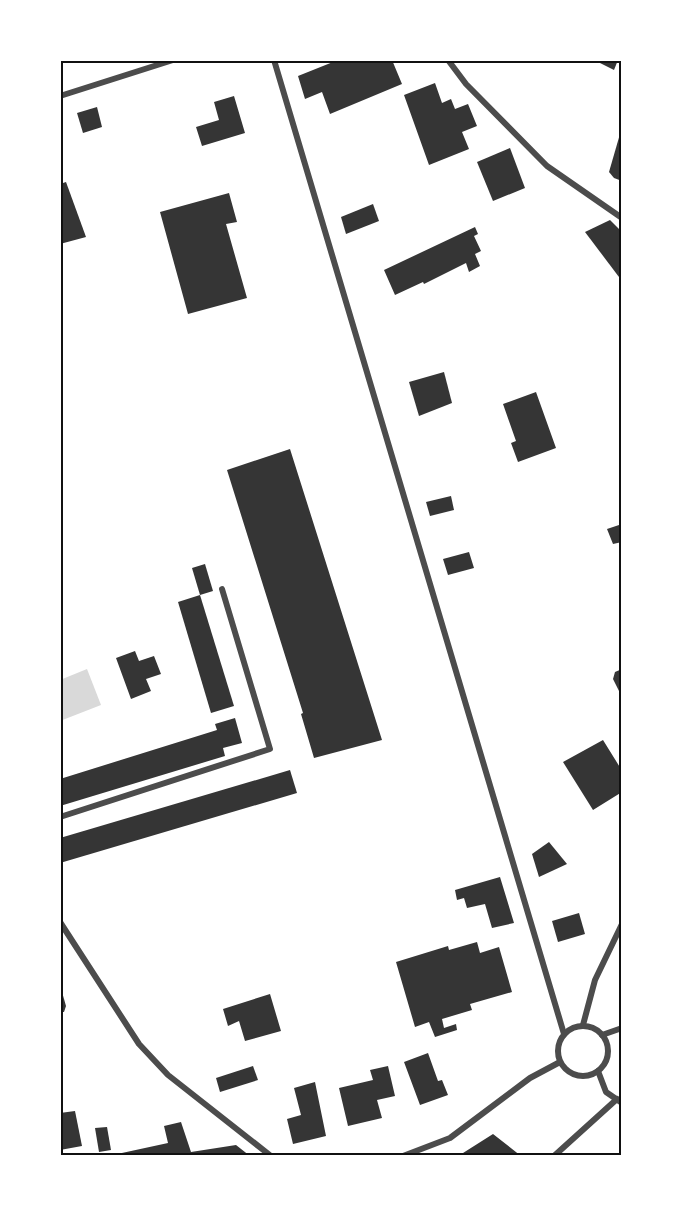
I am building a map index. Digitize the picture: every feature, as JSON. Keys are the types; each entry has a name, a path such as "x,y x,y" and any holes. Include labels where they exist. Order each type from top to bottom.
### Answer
{"street":[{"path":"60,96 173,60"},
{"path":"274,60 564,1034 558,1051 560,1062 570,1073 577,1075 586,1076 598,1071 608,1054 602,1035 595,1029 583,1025 564,1034"},
{"path":"447,60 466,84 547,166 622,218"},
{"path":"60,817 270,749 222,589"},
{"path":"60,922 139,1044 168,1075 271,1156"},
{"path":"583,1025 595,980 622,924"},
{"path":"602,1035 622,1028"},
{"path":"403,1156 450,1138 530,1078 560,1062"},
{"path":"554,1156 619,1101 606,1092 598,1071"}],"shaded area":[{"path":"87,669 101,705 60,721 60,680"}],"building":[{"path":"338,60 392,60 402,84 330,114 322,92 305,99 298,76"},
{"path":"594,60 618,60 614,70"},
{"path":"435,83 442,103 451,99 455,109 468,104 477,126 462,132 469,149 429,165 404,95"},
{"path":"234,96 245,133 202,146 196,127 219,120 214,102"},
{"path":"97,107 102,127 83,133 77,113"},
{"path":"622,127 622,181 614,178 609,172"},
{"path":"510,148 525,188 493,201 477,162"},
{"path":"66,182 86,237 60,244 60,184"},
{"path":"229,193 237,222 226,224 247,298 188,314 160,212"},
{"path":"373,204 379,221 346,234 341,217"},
{"path":"610,220 622,232 622,281 585,232"},
{"path":"475,227 478,234 474,236 481,251 475,254 480,266 469,272 466,263 424,284 423,282 395,295 384,270"},
{"path":"444,372 452,403 419,416 409,382"},
{"path":"536,392 556,448 518,462 511,443 516,441 503,404"},
{"path":"290,449 382,740 314,758 301,714 303,713 227,470"},
{"path":"451,496 454,510 430,516 426,502"},
{"path":"622,524 622,542 613,544 607,529"},
{"path":"469,552 474,568 448,575 443,559"},
{"path":"205,564 213,591 200,595 192,568"},
{"path":"200,595 234,706 211,713 178,602"},
{"path":"135,651 139,661 154,656 161,674 146,679 151,691 131,699 116,658"},
{"path":"622,669 622,697 613,679 615,672"},
{"path":"235,718 242,743 223,748 225,756 60,806 60,779 217,730 215,724"},
{"path":"603,740 621,769 619,771 622,775 622,792 593,810 563,762"},
{"path":"290,770 297,793 60,863 60,838"},
{"path":"549,842 567,864 539,877 532,854"},
{"path":"500,877 514,923 492,928 485,904 467,908 464,898 457,900 455,890"},
{"path":"579,913 585,934 558,942 552,921"},
{"path":"477,942 480,953 499,947 512,992 470,1004 472,1010 442,1019 444,1028 456,1024 457,1030 435,1037 429,1022 415,1027 396,962 448,946 449,950"},
{"path":"60,985 66,1006 64,1012 60,1012"},
{"path":"270,994 281,1031 245,1041 239,1021 228,1026 223,1009"},
{"path":"428,1053 438,1081 442,1080 448,1095 420,1105 404,1062"},
{"path":"253,1066 258,1080 220,1092 216,1078"},
{"path":"388,1066 395,1096 377,1100 382,1118 348,1126 339,1088 373,1080 370,1070"},
{"path":"315,1082 326,1136 293,1144 287,1119 301,1115 294,1088"},
{"path":"75,1111 82,1146 60,1150 60,1113"},
{"path":"181,1122 191,1152 236,1145 250,1156 108,1156 168,1143 164,1126"},
{"path":"107,1127 111,1150 99,1152 95,1128"},
{"path":"493,1134 521,1156 456,1156 463,1153"}]}
